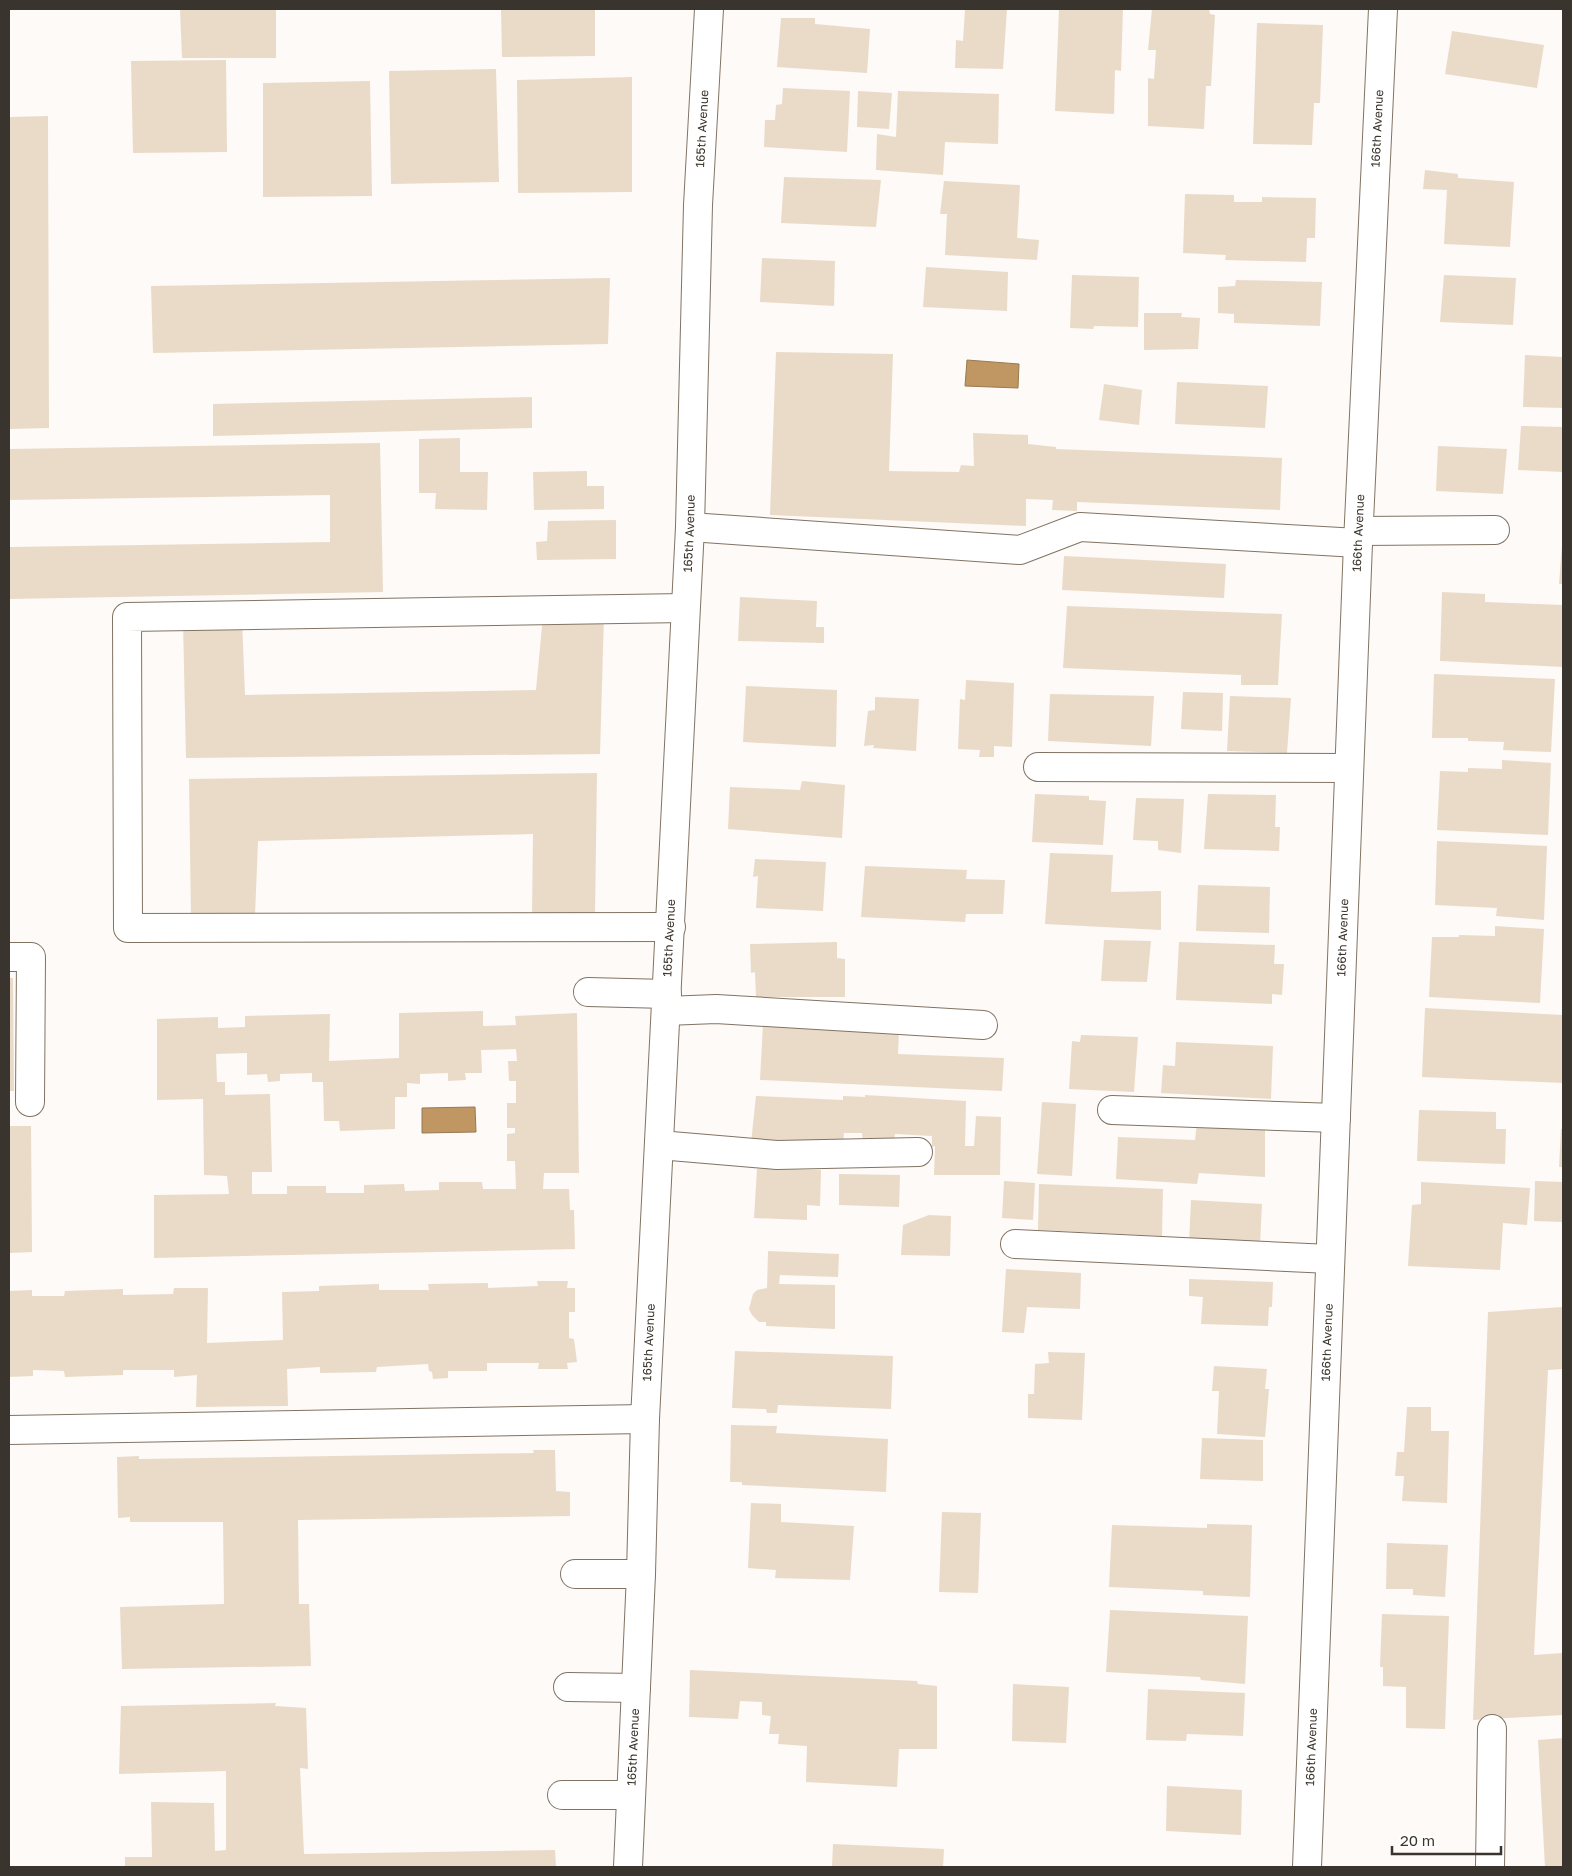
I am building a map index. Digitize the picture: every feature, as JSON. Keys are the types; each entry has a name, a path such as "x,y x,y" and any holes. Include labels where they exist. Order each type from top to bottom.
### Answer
{"street":[{"name":"165th Avenue","path":"628,1867 641,1574 645,1419 690,527 698,205 709,9"},
{"name":"166th Avenue","path":"1307,1867 1358,537 1383,9"},
{"path":"690,527 1020,550 1080,527 1358,537 1495,530"},
{"path":"671,926 128,928 127,617 685,608"},
{"path":"1038,767 1349,768"},
{"path":"9,957 31,957 30,1102"},
{"path":"588,992 716,1009 983,1025"},
{"path":"1112,1110 1336,1118"},
{"path":"659,1145 778,1155 918,1152"},
{"path":"1015,1244 1330,1259"},
{"path":"9,1430 645,1419"},
{"path":"575,1574 641,1574"},
{"path":"568,1687 636,1688"},
{"path":"1490,1867 1492,1729"},
{"path":"562,1795 630,1795"}],"shaded area":[{"path":"967,360 1019,364 1018,388 965,386"},
{"path":"475,1107 476,1132 422,1133 422,1108"}],"building":[{"path":"180,9 276,9 276,58 182,58"},
{"path":"501,9 595,9 595,56 502,57"},
{"path":"965,9 1007,9 1003,69 955,68 956,40 963,41"},
{"path":"1059,9 1123,9 1121,71 1115,70 1114,114 1055,111"},
{"path":"1152,9 1209,9 1210,14 1215,15 1211,86 1206,86 1204,129 1148,126 1148,78 1154,79 1156,50 1148,50"},
{"path":"781,18 815,18 815,24 870,29 867,73 777,67"},
{"path":"1257,23 1323,25 1320,103 1314,103 1312,145 1253,144"},
{"path":"1452,31 1544,45 1537,88 1445,74"},
{"path":"226,60 227,152 133,153 131,61"},
{"path":"496,69 499,182 391,184 389,71"},
{"path":"632,77 632,192 518,193 517,80"},
{"path":"370,81 372,196 263,197 263,83"},
{"path":"783,88 850,91 847,152 764,147 765,120 775,120 776,105 782,104"},
{"path":"858,91 892,93 889,129 857,127"},
{"path":"898,91 999,94 998,144 945,142 943,175 876,170 877,134 896,137"},
{"path":"48,116 49,428 9,429 9,117"},
{"path":"1425,170 1458,174 1458,178 1514,182 1510,247 1444,244 1447,190 1423,189"},
{"path":"784,177 881,180 876,227 781,223"},
{"path":"944,181 1020,185 1017,238 1039,240 1037,260 945,255 947,214 940,214"},
{"path":"1185,194 1234,195 1234,202 1262,202 1262,197 1316,198 1315,238 1307,238 1306,262 1225,260 1226,255 1183,253"},
{"path":"762,258 835,261 834,306 760,302"},
{"path":"926,267 1008,272 1007,311 923,307"},
{"path":"1072,275 1139,277 1138,327 1094,326 1093,329 1070,328"},
{"path":"1444,275 1516,278 1513,325 1440,322"},
{"path":"610,278 608,344 153,353 151,286"},
{"path":"1236,280 1322,282 1320,326 1234,323 1234,314 1218,313 1218,287 1235,286"},
{"path":"1144,313 1182,313 1181,317 1200,318 1198,349 1144,350"},
{"path":"776,352 893,354 889,471 959,472 961,465 974,466 973,433 1028,435 1028,444 1056,447 1056,449 1282,458 1280,510 1077,502 1077,511 1052,510 1053,500 1026,499 1026,526 770,515"},
{"path":"1525,355 1563,357 1563,408 1523,407"},
{"path":"1177,382 1268,386 1265,428 1175,424"},
{"path":"1104,384 1142,390 1139,425 1099,420"},
{"path":"532,397 532,428 213,436 213,404"},
{"path":"1521,426 1563,427 1563,472 1518,470"},
{"path":"460,438 460,472 488,472 487,510 435,509 436,493 419,493 419,439"},
{"path":"380,443 383,592 9,599 9,547 330,542 330,495 9,500 9,449"},
{"path":"1438,446 1507,449 1503,494 1436,491"},
{"path":"587,471 587,486 604,486 604,509 534,510 533,472"},
{"path":"616,520 616,559 537,560 536,542 547,541 548,521"},
{"path":"1562,545 1563,584 1559,584"},
{"path":"1064,556 1226,564 1224,598 1062,590"},
{"path":"1442,592 1485,594 1485,602 1563,605 1563,667 1440,661"},
{"path":"740,597 817,601 816,627 824,627 824,643 738,641"},
{"path":"1067,606 1282,614 1278,685 1241,685 1241,675 1063,668"},
{"path":"604,615 600,754 186,758 183,621 242,619 245,695 536,690 543,616"},
{"path":"1434,674 1555,679 1551,752 1503,750 1504,742 1468,741 1468,738 1432,738"},
{"path":"966,680 1014,683 1012,747 994,746 994,757 979,757 980,750 958,749 960,699 965,700"},
{"path":"746,686 837,690 836,747 743,742"},
{"path":"1183,692 1223,693 1222,731 1181,729"},
{"path":"1050,694 1154,696 1151,746 1048,741"},
{"path":"1230,696 1291,698 1287,753 1227,751"},
{"path":"875,697 919,699 916,751 873,748 874,745 864,746 868,711 875,710"},
{"path":"1502,760 1551,763 1548,835 1437,830 1440,771 1468,772 1468,768 1502,769"},
{"path":"597,773 595,915 532,914 533,834 258,841 255,916 191,918 189,779"},
{"path":"802,781 845,785 842,838 728,829 730,787 800,790"},
{"path":"1035,794 1089,796 1089,800 1106,801 1103,845 1032,842"},
{"path":"1208,794 1276,795 1275,827 1280,827 1279,851 1204,849"},
{"path":"1136,798 1184,799 1181,853 1158,850 1158,841 1133,840"},
{"path":"1437,841 1547,846 1544,920 1496,916 1497,908 1435,905"},
{"path":"1050,853 1113,855 1111,892 1161,891 1161,930 1045,924"},
{"path":"755,859 826,862 823,911 756,908 758,876 753,877"},
{"path":"865,866 967,870 966,879 1005,880 1003,914 966,914 965,922 861,917"},
{"path":"1198,885 1270,887 1269,933 1196,931"},
{"path":"1495,926 1544,929 1540,1003 1429,997 1432,937 1459,937 1459,935 1495,936"},
{"path":"1104,940 1151,941 1147,982 1101,981"},
{"path":"837,942 837,958 845,959 845,997 756,997 755,972 751,973 750,944"},
{"path":"1179,942 1275,945 1274,964 1284,964 1282,995 1272,994 1272,1004 1176,1000"},
{"path":"9,978 13,978 14,1091 9,1091"},
{"path":"1425,1008 1563,1015 1563,1083 1422,1077"},
{"path":"483,1011 483,1026 516,1025 515,1016 577,1013 579,1173 544,1173 543,1189 569,1189 570,1210 574,1210 575,1249 154,1258 154,1195 229,1194 227,1176 204,1175 203,1099 157,1100 157,1019 218,1017 218,1028 245,1027 245,1016 330,1014 329,1061 399,1058 399,1013","holes":["516,1049 517,1061 508,1061 509,1081 516,1081 516,1103 507,1103 507,1128 515,1128 515,1133 507,1134 507,1161 515,1161 516,1189 483,1189 482,1182 439,1182 439,1190 405,1191 404,1184 364,1185 364,1193 326,1193 326,1186 287,1186 287,1194 252,1194 252,1172 272,1172 270,1094 225,1095 225,1082 217,1082 216,1054 247,1053 247,1075 267,1074 268,1082 280,1081 280,1074 312,1073 312,1082 323,1082 324,1121 339,1121 340,1131 395,1129 395,1097 407,1097 407,1083 420,1084 420,1074 448,1073 448,1081 466,1080 465,1073 482,1073 481,1050"]},
{"path":"763,1024 899,1029 898,1054 1004,1058 1002,1091 760,1080"},
{"path":"1081,1035 1138,1037 1134,1092 1069,1089 1072,1041 1080,1042"},
{"path":"1176,1042 1273,1046 1271,1099 1161,1093 1163,1065 1175,1066"},
{"path":"865,1095 966,1101 965,1146 974,1146 976,1116 1001,1117 1000,1175 934,1175 935,1146 932,1147 932,1136 895,1134 894,1144 863,1142 862,1133 844,1133 843,1144 751,1143 756,1096 843,1100 843,1096 865,1097"},
{"path":"1042,1102 1076,1104 1072,1176 1037,1174"},
{"path":"1419,1110 1496,1112 1496,1129 1506,1129 1505,1164 1417,1161"},
{"path":"1197,1122 1265,1125 1265,1177 1199,1173 1197,1184 1116,1179 1118,1137 1195,1140"},
{"path":"9,1126 31,1126 32,1252 9,1253"},
{"path":"1561,1129 1563,1129 1563,1167 1559,1167"},
{"path":"757,1169 821,1170 820,1206 807,1205 807,1220 754,1218"},
{"path":"839,1174 900,1175 899,1207 839,1205"},
{"path":"1004,1181 1035,1183 1033,1220 1002,1218"},
{"path":"1535,1181 1563,1182 1563,1222 1534,1221"},
{"path":"1421,1182 1530,1188 1527,1225 1503,1223 1500,1270 1408,1266 1412,1205 1421,1204"},
{"path":"1039,1184 1163,1189 1162,1236 1038,1230"},
{"path":"1191,1200 1262,1204 1260,1245 1189,1243"},
{"path":"929,1215 951,1216 950,1256 901,1255 903,1225"},
{"path":"768,1251 839,1254 838,1277 780,1275 779,1284 835,1285 835,1329 766,1326 766,1322 759,1322 752,1315 749,1309 753,1294 757,1290 767,1288"},
{"path":"1006,1269 1081,1273 1080,1309 1027,1307 1024,1333 1002,1332"},
{"path":"1189,1279 1273,1282 1272,1307 1269,1307 1268,1326 1201,1324 1203,1297 1189,1296"},
{"path":"537,1281 568,1281 567,1288 575,1288 575,1312 569,1312 569,1338 574,1339 577,1362 567,1363 568,1369 538,1369 539,1363 487,1363 487,1371 448,1371 448,1378 433,1379 428,1364 377,1367 376,1372 320,1373 320,1367 287,1369 288,1406 196,1407 197,1375 174,1377 174,1370 123,1370 123,1375 65,1377 64,1371 33,1370 33,1376 9,1377 9,1291 32,1290 32,1296 64,1296 65,1291 123,1289 123,1295 173,1294 174,1288 208,1288 207,1343 283,1340 282,1292 319,1291 319,1286 379,1284 379,1290 429,1290 428,1284 488,1283 488,1288 538,1286"},
{"path":"1563,1307 1563,1369 1548,1370 1534,1655 1563,1653 1563,1715 1473,1720 1488,1312"},
{"path":"735,1351 893,1356 891,1409 778,1405 777,1413 767,1413 766,1409 732,1408"},
{"path":"1048,1352 1085,1353 1082,1420 1028,1418 1028,1394 1034,1394 1035,1364 1049,1363"},
{"path":"1214,1366 1267,1369 1265,1389 1269,1389 1265,1437 1217,1434 1219,1391 1212,1391"},
{"path":"1407,1407 1431,1407 1431,1431 1449,1431 1447,1503 1402,1501 1404,1476 1395,1476 1397,1452 1404,1452"},
{"path":"731,1425 777,1426 776,1433 888,1439 886,1492 742,1485 742,1482 730,1482"},
{"path":"1202,1438 1263,1440 1263,1481 1200,1479"},
{"path":"533,1450 555,1450 556,1491 570,1492 570,1516 298,1520 299,1604 309,1604 311,1666 122,1669 120,1607 224,1604 223,1522 130,1522 130,1517 118,1518 117,1457 139,1456 139,1459 534,1453"},
{"path":"751,1503 781,1504 781,1522 854,1526 850,1580 775,1578 776,1570 748,1568"},
{"path":"942,1512 981,1513 978,1593 939,1592"},
{"path":"1207,1524 1252,1525 1250,1597 1203,1595 1203,1591 1109,1587 1112,1525 1207,1528"},
{"path":"1387,1543 1448,1545 1445,1597 1413,1595 1413,1589 1386,1589"},
{"path":"1110,1610 1248,1616 1245,1684 1201,1680 1200,1677 1106,1672"},
{"path":"1382,1614 1449,1616 1445,1729 1406,1728 1406,1687 1383,1686 1383,1667 1380,1667"},
{"path":"690,1670 917,1681 918,1684 937,1686 937,1749 899,1749 897,1787 806,1782 807,1746 778,1744 779,1734 769,1734 771,1716 762,1715 762,1702 740,1701 738,1719 689,1717"},
{"path":"1013,1684 1069,1687 1066,1743 1012,1741"},
{"path":"1148,1689 1245,1693 1243,1736 1187,1734 1186,1741 1146,1740"},
{"path":"276,1703 275,1706 306,1708 308,1769 300,1768 304,1854 555,1850 556,1867 125,1867 125,1857 152,1857 151,1802 214,1803 215,1851 226,1850 226,1771 119,1774 121,1706"},
{"path":"1563,1738 1563,1867 1545,1867 1538,1740"},
{"path":"1167,1786 1242,1790 1241,1835 1166,1831"},
{"path":"833,1844 944,1849 943,1867 832,1867"}]}
